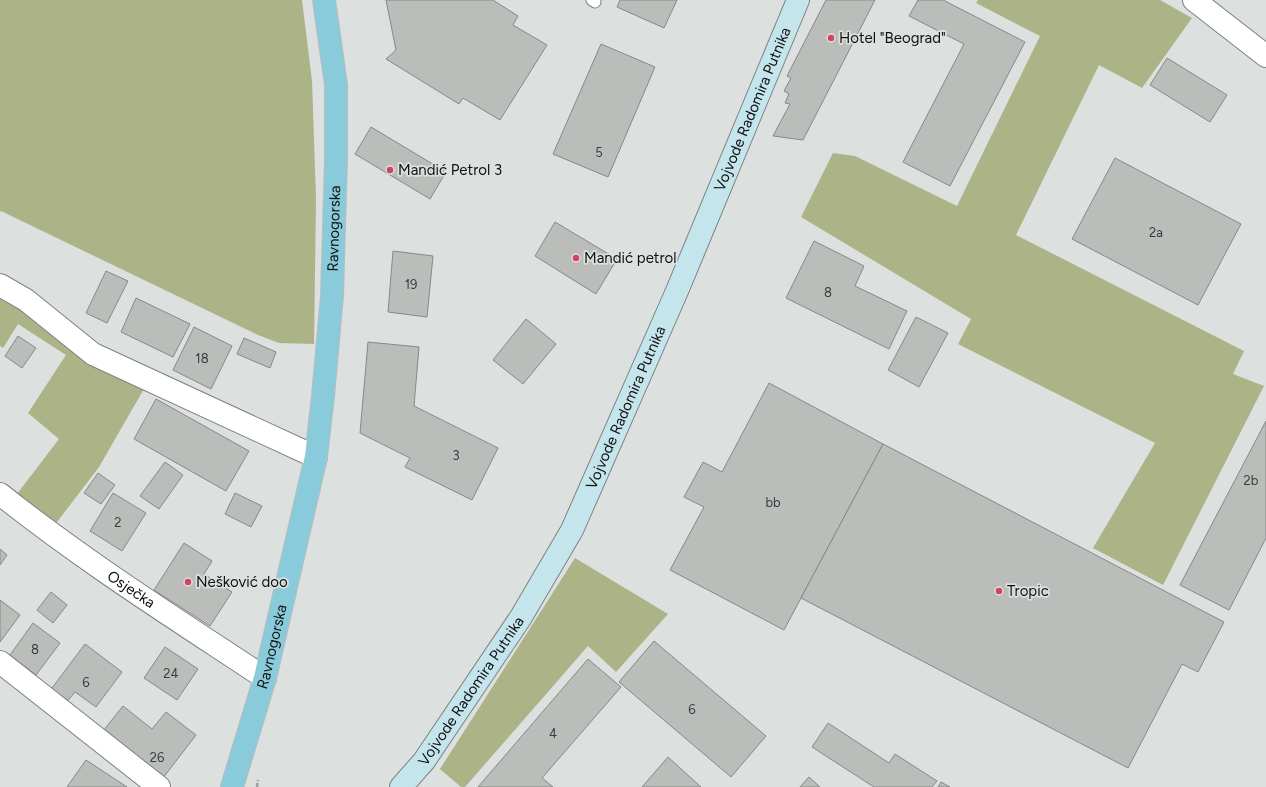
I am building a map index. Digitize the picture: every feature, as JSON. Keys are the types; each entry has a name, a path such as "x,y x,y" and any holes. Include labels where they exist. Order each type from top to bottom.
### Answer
{"main road":[{"name":"Ravnogorska","path":"232,787 265,678 316,458 332,296 336,159 336,85 324,0"},
{"name":"Vojvode Radomira Putnika","path":"401,787 424,761 509,636 572,530 677,290 798,0"}],"street":[{"path":"1194,0 1266,56"},
{"path":"0,285 26,300 93,354 316,458"},
{"name":"Osječka","path":"0,494 60,539 158,607 265,678"},
{"path":"0,662 159,787"}],"green space":[{"path":"0,0 302,0 312,81 316,198 314,344 279,343 258,335 1,211 0,212"},
{"path":"978,0 1160,0 1192,18 1142,88 1099,65 1016,235 1244,351 1233,374 1264,386 1163,585 1093,548 1155,443 958,344 971,319 801,217 833,153 855,156 957,206 1040,36 976,3"},
{"path":"0,296 145,387 99,467 54,526 17,494 59,439 28,413 66,355 18,324 3,348 0,346"},
{"path":"575,558 668,614 616,672 588,646 465,787 461,787 440,769"}],"building":[{"path":"386,0 493,0 518,16 513,25 547,45 500,120 463,98 459,104 386,59 396,50"},
{"path":"620,0 677,0 664,28 617,7"},
{"name":"Hotel \"Beograd\"","path":"826,0 875,0 803,140 773,136 790,104 785,103 789,94 784,91 791,78 787,76"},
{"path":"918,0 943,0 1025,42 950,186 903,162 964,44 909,16"},
{"path":"601,44 655,67 608,177 553,154"},
{"path":"1167,58 1227,95 1210,122 1150,85"},
{"path":"371,127 446,172 430,199 355,154"},
{"path":"1115,158 1241,224 1198,305 1072,239"},
{"name":"Mandić petrol","path":"555,222 617,259 596,294 535,256"},
{"path":"814,241 864,266 855,286 907,311 889,349 786,298"},
{"path":"393,251 433,256 427,317 388,312"},
{"path":"106,271 128,281 107,323 86,313"},
{"path":"136,298 190,324 173,357 121,332"},
{"path":"916,317 948,333 919,387 888,370"},
{"path":"526,319 556,344 523,384 493,360"},
{"path":"194,327 232,346 211,389 173,370"},
{"path":"18,336 36,348 22,368 5,356"},
{"path":"244,338 276,352 270,368 237,354"},
{"path":"368,342 419,347 414,406 498,448 472,500 405,467 410,458 360,433"},
{"path":"769,383 883,444 784,630 670,570 704,507 684,497 703,462 722,472"},
{"path":"156,399 249,451 226,491 134,439"},
{"path":"1266,421 1266,538 1229,610 1180,585"},
{"path":"883,444 1224,622 1198,672 1182,664 1128,768 801,598"},
{"path":"165,462 183,475 159,509 140,496"},
{"path":"98,473 115,485 101,504 84,493"},
{"path":"113,493 146,513 122,551 90,531"},
{"path":"235,493 262,506 251,527 225,514"},
{"name":"Nešković doo","path":"184,543 212,561 204,574 232,592 210,626 154,590"},
{"path":"0,549 7,555 0,565"},
{"path":"51,592 67,605 53,623 37,610"},
{"path":"0,600 20,615 0,642"},
{"path":"33,623 60,643 36,675 10,655"},
{"path":"654,641 766,736 731,777 619,682"},
{"path":"85,644 122,672 96,707 75,692 65,704 49,692"},
{"path":"165,647 198,669 177,700 144,678"},
{"path":"588,659 621,687 542,778 553,787 478,787"},
{"path":"123,706 152,729 166,712 196,735 163,778 103,731"},
{"path":"828,723 889,763 895,754 937,781 932,787 874,787 812,747"},
{"path":"668,757 701,787 642,787"},
{"path":"86,760 127,787 67,787"},
{"path":"809,777 820,787 800,787"},
{"path":"941,782 950,787 938,787"}],"place":[{"name":"Hotel \"Beograd\"","path":"831,38"},
{"name":"Mandić Petrol 3","path":"390,170"},
{"name":"Mandić petrol","path":"576,258"},
{"name":"Nešković doo","path":"188,582"},
{"name":"Tropic","path":"999,591"}]}
